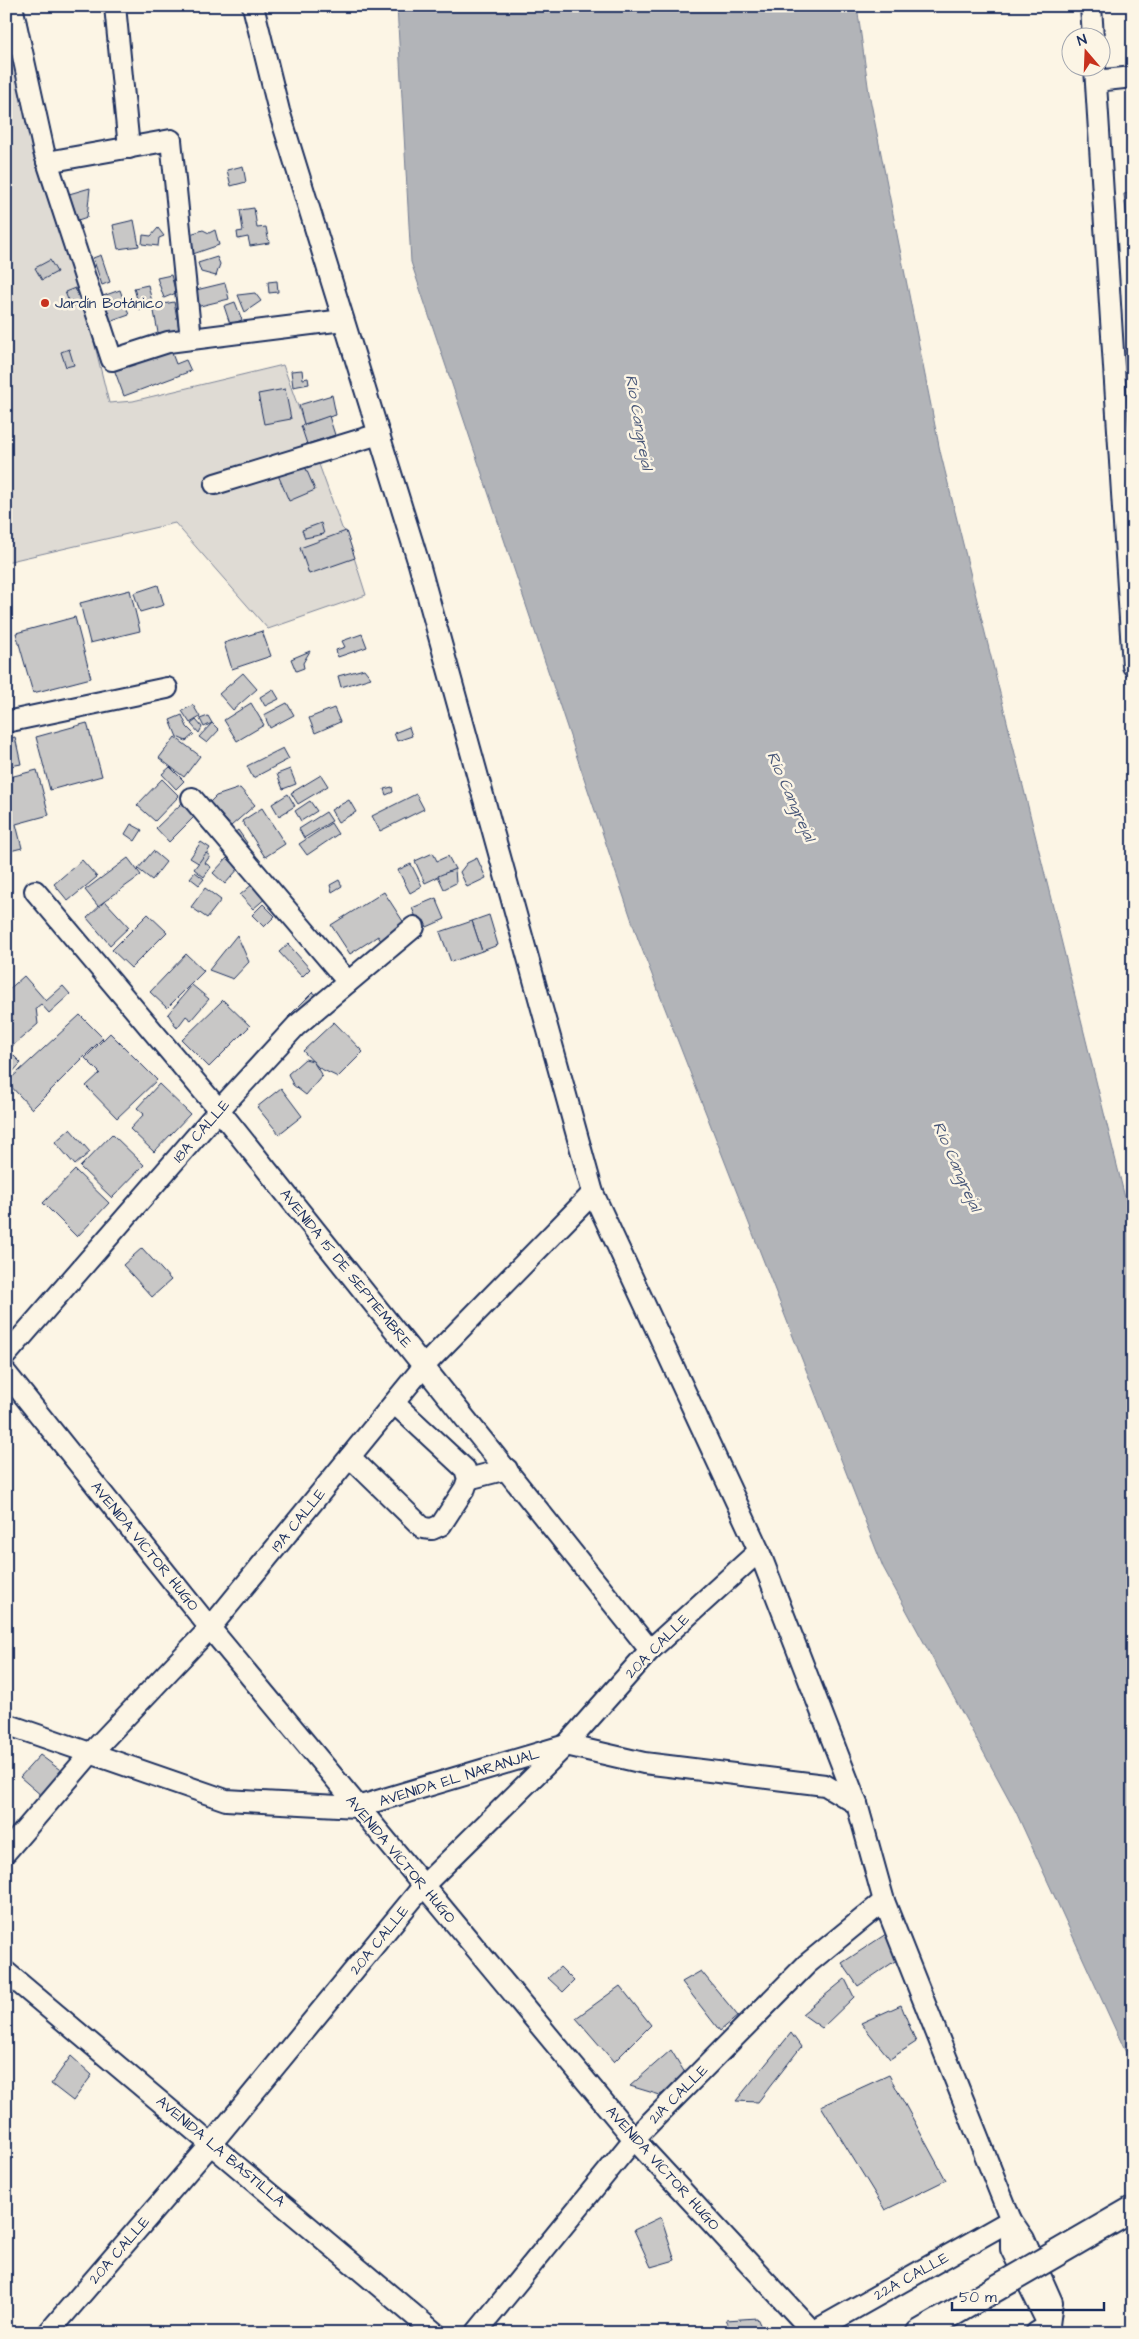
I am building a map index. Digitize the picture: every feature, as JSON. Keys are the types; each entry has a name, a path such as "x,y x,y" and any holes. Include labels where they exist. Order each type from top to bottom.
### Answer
{"main road":[{"path":"919,2333 1133,2209"}],"street":[{"path":"12,6 47,162 112,360 168,342 343,320"},
{"path":"115,6 129,148"},
{"path":"253,6 278,111 419,564 593,1193 759,1551 857,1804 884,1901 1011,2220 1011,2249 1042,2329"},
{"path":"1091,6 1092,28"},
{"path":"1112,75 1133,77"},
{"path":"1096,78 1133,666"},
{"path":"47,162 171,140 191,339"},
{"path":"215,484 379,434"},
{"path":"6,722 167,688"},
{"path":"192,798 348,982"},
{"name":"AVENIDA 15 DE SEPTIEMBRE","path":"36,891 219,1110 650,1650"},
{"name":"18A CALLE","path":"6,1355 219,1110 296,1026 414,927"},
{"name":"19A CALLE","path":"6,1852 90,1754 210,1628 424,1366 593,1193"},
{"name":"AVENIDA VÍCTOR HUGO","path":"6,1373 210,1628 634,2139 811,2332"},
{"path":"350,1457 423,1528 432,1529 441,1525 465,1488 468,1479 465,1469 394,1403"},
{"path":"468,1479 507,1470"},
{"name":"20A CALLE","path":"48,2333 212,2143 424,1885 566,1745 650,1650 759,1551"},
{"name":"AVENIDA EL NARANJAL","path":"6,1724 226,1800 357,1807 566,1745 644,1762 825,1785 857,1804"},
{"name":"21A CALLE","path":"476,2333 634,2139 807,1964 884,1901"},
{"name":"AVENIDA LA BASTILLA","path":"6,1972 212,2143 435,2333"},
{"name":"22A CALLE","path":"811,2332 1011,2220"}],"shaded area":[{"name":"Jardín Botánico","path":"6,6 24,6 69,240 109,403 133,401 283,365 342,528 346,532 366,595 268,629 175,523 6,562"}],"water":[{"name":"Río Cangrejal","path":"397,6 857,6 869,93 940,451 1133,1230 1133,2068 1016,1812 883,1567 638,939 411,262"}],"building":[{"path":"243,166 246,182 231,186 227,170"},
{"path":"90,188 87,217 78,220 69,194"},
{"path":"1133,193 1133,225 1128,226 1124,194"},
{"path":"254,208 257,228 266,227 269,243 250,246 248,237 238,239 237,232 243,231 240,210"},
{"path":"134,220 139,246 118,249 113,225"},
{"path":"158,228 164,236 159,238 158,246 142,244 143,235 151,236"},
{"path":"203,230 209,233 215,230 219,245 193,254 187,235"},
{"path":"101,255 110,282 102,285 93,258"},
{"path":"217,257 220,264 216,276 201,272 198,263"},
{"path":"50,260 57,272 42,280 35,268"},
{"path":"171,275 176,293 164,298 157,278"},
{"path":"277,281 278,292 269,293 268,282"},
{"path":"225,283 229,299 196,307 192,291"},
{"path":"148,285 153,306 140,310 134,288"},
{"path":"75,288 81,303 71,307 65,292"},
{"path":"120,290 129,315 98,326 89,301"},
{"path":"255,293 261,301 245,312 238,295"},
{"path":"174,302 180,334 159,338 153,306"},
{"path":"235,302 242,320 230,324 224,306"},
{"path":"170,348 176,364 186,360 191,371 124,396 114,369"},
{"path":"69,349 74,365 66,367 61,352"},
{"path":"302,370 303,379 308,378 309,384 293,387 291,371"},
{"path":"285,389 291,419 264,424 258,394"},
{"path":"332,395 336,415 304,424 299,405"},
{"path":"329,416 335,435 307,444 301,426"},
{"path":"304,464 315,490 289,501 278,475"},
{"path":"321,523 324,534 305,538 302,530"},
{"path":"346,531 355,558 309,574 300,548"},
{"path":"158,585 164,605 140,612 134,593"},
{"path":"130,590 140,631 90,643 80,603"},
{"path":"75,617 91,678 33,693 16,633"},
{"path":"262,631 271,656 232,669 224,643"},
{"path":"362,634 367,647 338,657 336,650 345,647 342,641"},
{"path":"310,651 303,663 304,668 296,671 291,659"},
{"path":"6,667 11,684 6,686"},
{"path":"364,669 371,678 341,687 338,676"},
{"path":"243,673 257,689 233,710 219,694"},
{"path":"273,689 279,699 265,706 260,697"},
{"path":"251,703 264,725 237,741 224,720"},
{"path":"287,703 294,715 270,728 264,715"},
{"path":"193,705 200,717 190,723 182,711"},
{"path":"334,708 340,722 315,733 309,718"},
{"path":"182,715 187,727 194,734 186,741 177,737 170,720"},
{"path":"208,716 212,723 204,727 200,719"},
{"path":"196,720 202,727 199,733 191,724"},
{"path":"87,723 102,776 50,790 36,737"},
{"path":"212,723 219,730 207,743 199,737"},
{"path":"409,727 412,736 397,741 394,733"},
{"path":"15,737 21,764 6,767 6,739"},
{"path":"175,737 200,756 184,777 159,758"},
{"path":"283,748 289,759 253,778 247,766"},
{"path":"170,767 184,781 176,789 162,774"},
{"path":"290,769 296,784 283,789 277,774"},
{"path":"37,770 49,815 16,824 22,848 6,852 6,778"},
{"path":"321,775 328,786 298,804 291,793"},
{"path":"162,779 179,796 155,821 137,805"},
{"path":"392,787 393,792 386,795 384,789"},
{"path":"240,788 255,805 231,826 210,802 216,796"},
{"path":"288,794 295,806 279,816 272,804"},
{"path":"416,794 424,809 380,831 372,816"},
{"path":"349,800 356,812 338,822 331,810"},
{"path":"310,801 317,811 301,821 295,811"},
{"path":"182,803 195,816 169,842 156,828"},
{"path":"262,808 285,844 265,857 242,821"},
{"path":"326,812 332,821 304,838 299,829"},
{"path":"331,823 338,834 307,855 299,844"},
{"path":"131,824 142,830 135,841 125,834"},
{"path":"238,830 247,843 243,845 234,833"},
{"path":"201,842 210,848 200,864 190,858"},
{"path":"153,851 166,862 152,880 138,869"},
{"path":"206,853 210,856 205,863 211,867 204,877 194,869"},
{"path":"433,853 437,861 448,856 455,869 425,883 415,861"},
{"path":"128,858 141,875 98,906 85,890"},
{"path":"227,858 239,868 225,884 213,873"},
{"path":"477,858 486,878 467,887 460,872 467,863"},
{"path":"82,860 97,877 68,901 54,884"},
{"path":"411,864 422,886 410,893 398,870"},
{"path":"455,869 456,883 444,889 438,876"},
{"path":"195,872 204,879 199,885 190,878"},
{"path":"339,880 342,886 332,892 330,885"},
{"path":"254,883 267,897 253,909 240,895"},
{"path":"205,888 221,900 207,918 191,907"},
{"path":"384,892 406,926 381,941 378,936 350,954 331,925"},
{"path":"436,898 445,919 427,927 424,920 418,922 412,908"},
{"path":"105,901 129,927 110,945 87,918"},
{"path":"263,904 275,916 264,927 252,915"},
{"path":"148,914 167,932 131,968 112,950"},
{"path":"489,915 498,945 482,951 472,921"},
{"path":"472,921 482,951 451,962 440,932"},
{"path":"237,935 249,962 233,979 209,970"},
{"path":"288,944 310,969 302,977 279,952"},
{"path":"186,954 204,971 167,1008 150,992"},
{"path":"24,976 46,1001 63,986 70,994 49,1013 41,1004 36,1008 38,1024 10,1048 6,1043 6,992"},
{"path":"192,985 209,999 191,1020 186,1016 177,1028 168,1014"},
{"path":"313,992 318,996 293,1022 288,1017"},
{"path":"223,1000 250,1026 209,1067 182,1040"},
{"path":"80,1015 103,1038 32,1109 7,1082"},
{"path":"334,1022 363,1052 338,1077 319,1068 303,1051"},
{"path":"110,1033 157,1080 117,1118 86,1086 100,1073 85,1058"},
{"path":"11,1053 21,1063 6,1079 6,1058"},
{"path":"305,1059 313,1061 322,1076 306,1095 293,1085 288,1074"},
{"path":"159,1084 190,1114 154,1152 130,1129 144,1114 137,1108"},
{"path":"281,1088 302,1116 279,1134 257,1107"},
{"path":"70,1129 90,1152 75,1165 55,1142"},
{"path":"112,1134 144,1165 112,1198 80,1167"},
{"path":"75,1170 109,1203 77,1237 43,1203"},
{"path":"142,1248 171,1280 152,1297 123,1265"},
{"path":"40,1755 63,1772 42,1796 20,1777"},
{"path":"886,1934 898,1959 858,1986 842,1963"},
{"path":"560,1967 574,1981 563,1992 548,1978"},
{"path":"701,1971 738,2016 720,2031 682,1982"},
{"path":"845,1979 854,1997 822,2028 802,2014"},
{"path":"620,1986 651,2025 614,2062 576,2018"},
{"path":"901,2005 916,2042 890,2059 861,2023"},
{"path":"791,2033 801,2047 758,2102 736,2101"},
{"path":"671,2050 688,2078 660,2095 630,2086"},
{"path":"71,2056 92,2075 73,2101 51,2084"},
{"path":"889,2075 946,2180 885,2210 821,2106"},
{"path":"661,2217 675,2260 651,2267 634,2230"},
{"path":"757,2318 764,2333 732,2333 726,2320"}],"place":[{"name":"Jardín Botánico","path":"45,303"}]}
